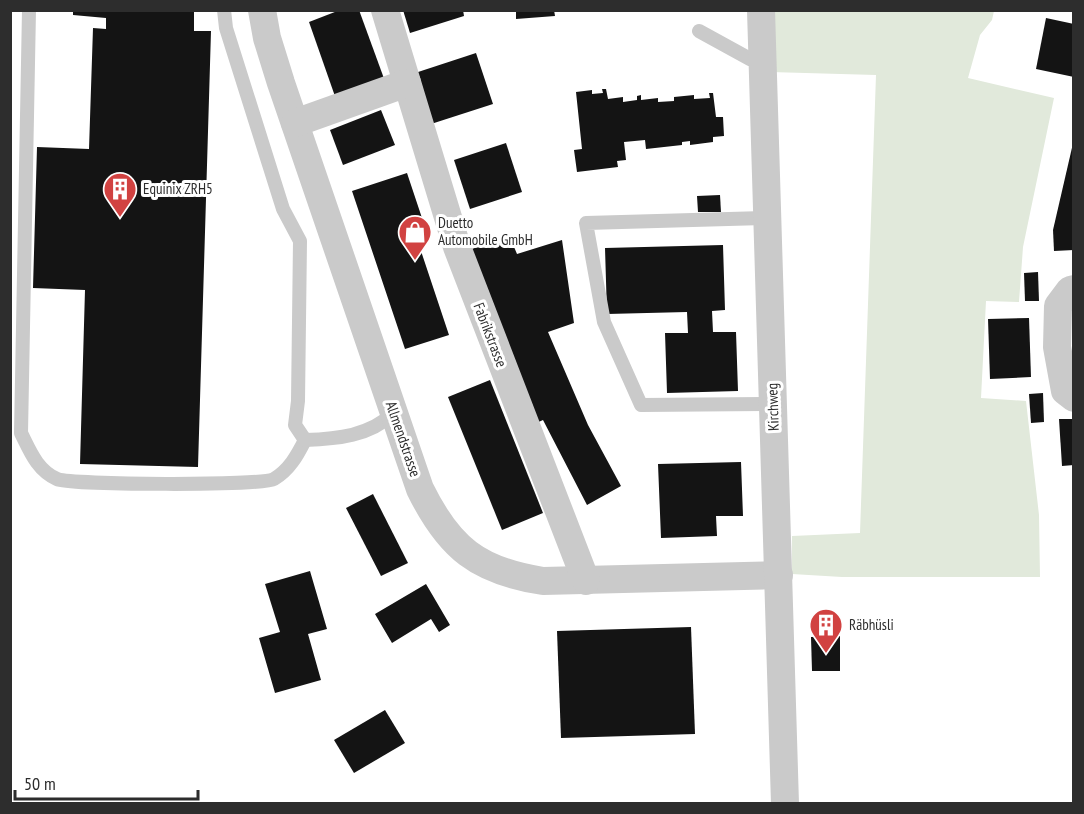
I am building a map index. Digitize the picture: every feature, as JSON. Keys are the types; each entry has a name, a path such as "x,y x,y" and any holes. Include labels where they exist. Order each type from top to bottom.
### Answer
{"street":[{"name":"Allmendstrasse","path":"262,10 267,38 295,123 420,489 432,515 465,554 487,567 512,576 543,581 779,575"},
{"name":"Fabrikstrasse","path":"385,10 457,248 586,581"},
{"name":"Kirchweg","path":"761,10 786,804"},
{"path":"295,123 407,83"},
{"path":"1074,289 1070,290 1058,306 1057,347 1065,391 1074,398"}],"lane":[{"path":"29,10 21,433 35,462 58,479 206,483 272,480 292,465 305,441"},
{"path":"224,10 226,28 283,209 300,241 298,401 295,425 305,441"},
{"path":"699,31 750,59 764,58"},
{"path":"768,218 586,223 604,322 641,405 773,404"},
{"path":"305,441 343,438 382,424 394,413"}],"shaded area":[{"path":"768,11 994,11 992,20 980,35 968,78 1054,98 1023,247 1019,302 986,301 981,398 1026,401 1039,515 1040,577 842,577 792,574 792,536 860,533 876,75 770,72"}],"building":[{"name":"Equinix ZRH5","path":"73,10 194,10 194,31 211,31 198,467 80,464 85,290 33,288 37,147 89,149 93,28 106,29 106,18 73,15"},
{"path":"340,10 359,10 386,84 337,102 309,22"},
{"path":"403,10 463,10 464,16 410,33"},
{"path":"516,10 554,10 555,16 516,19"},
{"path":"1046,18 1074,24 1074,77 1036,69"},
{"path":"476,53 493,104 431,124 415,73"},
{"path":"602,89 606,89 608,99 623,97 623,102 637,100 637,96 641,95 641,100 658,98 658,102 674,101 674,97 694,95 694,99 710,98 709,93 713,93 716,117 723,117 724,136 713,137 713,142 690,145 690,141 682,142 682,145 646,149 645,140 624,142 626,160 617,161 618,167 577,172 574,150 582,149 576,92 592,90 592,94 603,93"},
{"path":"381,110 395,145 343,165 330,130"},
{"path":"1074,139 1074,250 1054,251 1053,230"},
{"path":"506,143 522,192 470,209 454,160"},
{"path":"407,173 425,227 414,230 449,335 405,349 352,191"},
{"path":"720,195 721,212 698,212 697,196"},
{"path":"509,235 517,254 562,240 574,323 548,332 588,425 621,486 587,505 543,420 532,425 464,252"},
{"path":"723,245 725,310 712,311 713,332 736,332 738,391 667,393 665,333 688,333 687,312 607,314 605,248"},
{"path":"1038,272 1039,301 1025,301 1024,273"},
{"path":"1029,318 1031,377 990,379 988,319"},
{"path":"490,380 543,513 502,530 448,397"},
{"path":"1043,393 1044,422 1031,423 1029,394"},
{"path":"1059,419 1074,419 1074,465 1062,466"},
{"path":"741,462 743,516 716,516 717,536 661,538 658,464"},
{"path":"373,494 408,563 381,576 346,508"},
{"path":"310,571 327,629 308,634 321,680 275,693 259,638 280,632 265,584"},
{"path":"426,584 450,625 439,632 431,619 392,643 375,614"},
{"path":"691,627 695,734 561,738 557,631"},
{"name":"Räbhüsli","path":"840,636 840,671 812,671 811,637"},
{"path":"385,710 405,743 354,773 334,740"}],"place":[{"name":"Equinix ZRH5","path":"120,218"},
{"name":"Duetto Automobile GmbH","path":"415,261"},
{"name":"Räbhüsli","path":"826,654"}]}
